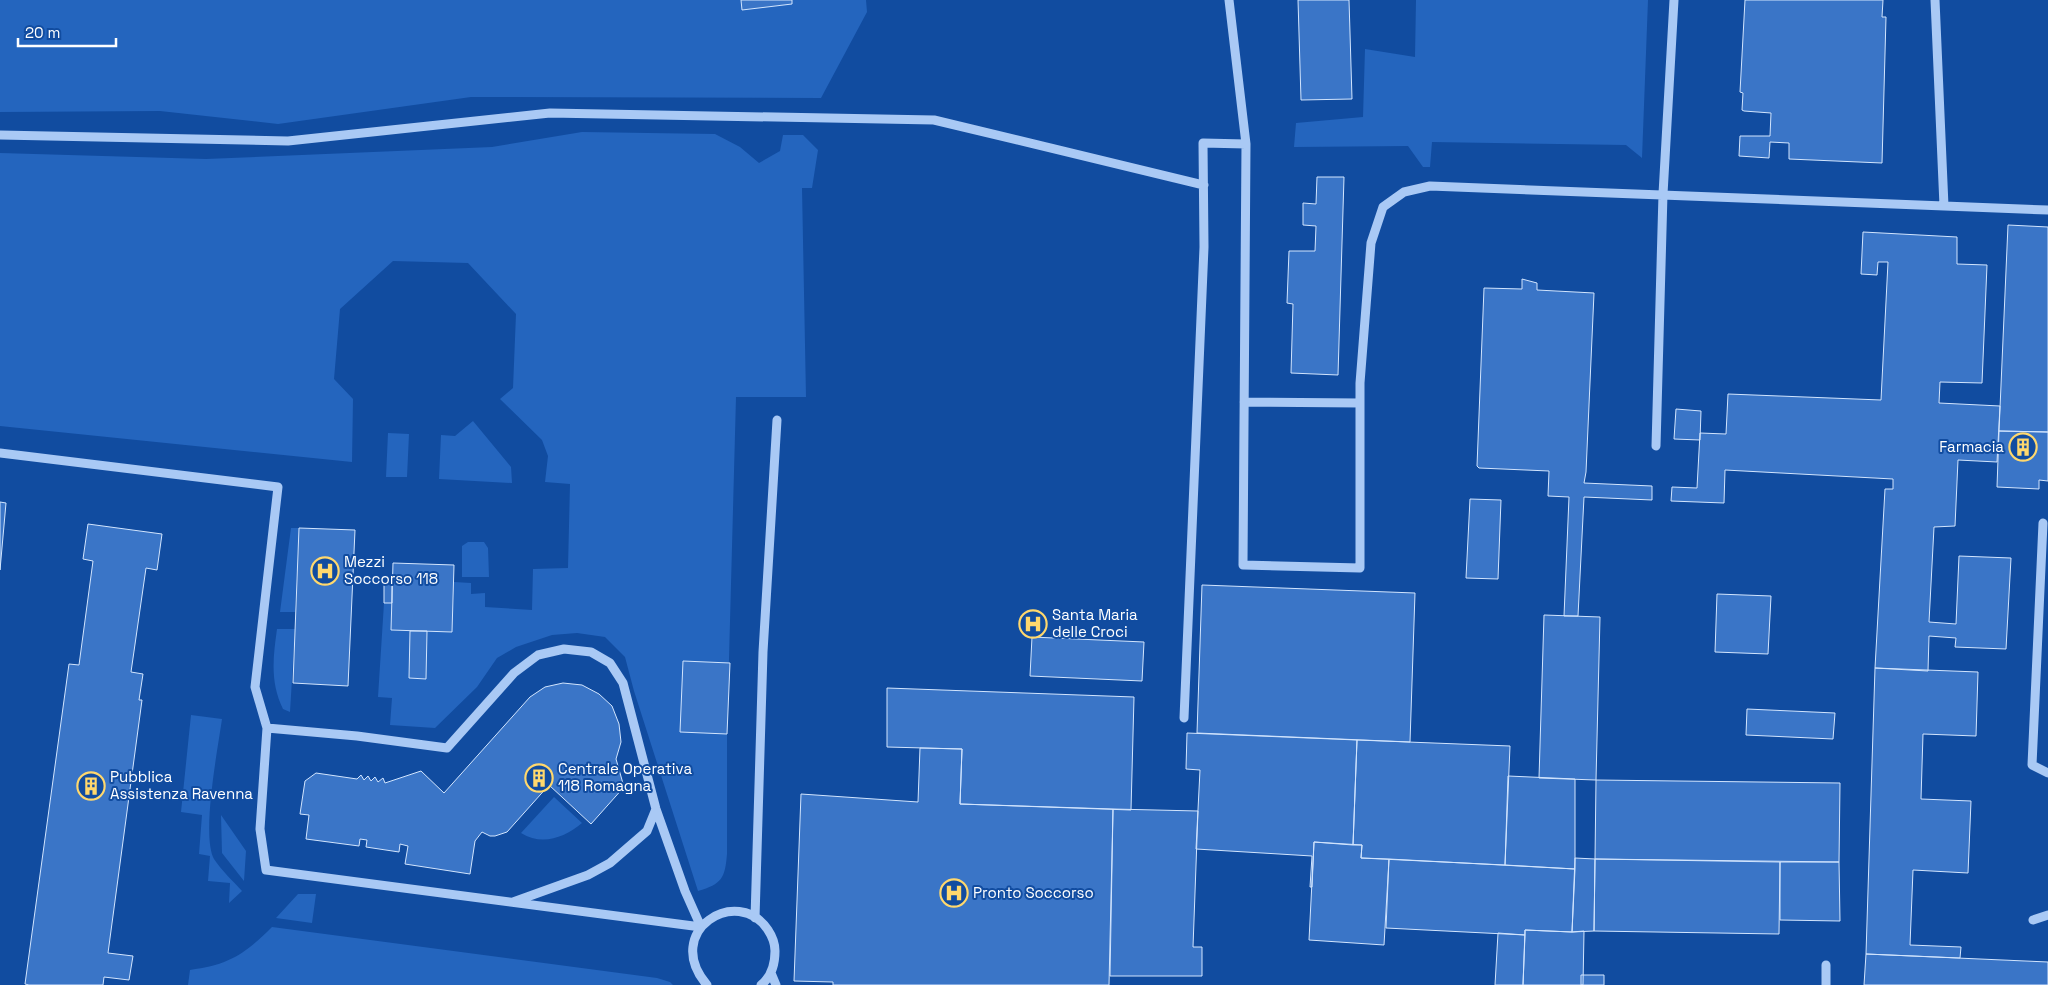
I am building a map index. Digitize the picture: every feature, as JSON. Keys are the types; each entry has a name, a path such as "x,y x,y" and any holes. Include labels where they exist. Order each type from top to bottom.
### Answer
{"street":[{"path":"1229,0 1246,144 1243,565 1360,568 1360,403 1371,243 1384,207 1404,192 1430,186 2048,210"},
{"path":"1656,446 1663,194 1674,0"},
{"path":"1935,0 1944,206"},
{"path":"0,135 288,140 550,113 934,120 1204,185"},
{"path":"1184,718 1204,256 1203,144 1246,144"},
{"path":"1244,402 1360,403"},
{"path":"755,918 763,652 777,420"},
{"path":"0,453 278,487 255,687 266,728 260,829 266,870 701,927"},
{"path":"2042,523 2032,764 2048,773"},
{"path":"266,728 356,736 448,748 514,673 538,655 564,649 590,652 610,663 624,683 656,809 685,891 701,927"},
{"path":"511,903 588,875 610,863 647,831 656,809"},
{"path":"707,985 699,976 693,964 695,938 701,927 710,919 720,913 732,911 744,913 755,918 765,926 772,936 775,948 774,961 771,973 760,985"},
{"path":"2033,920 2048,915"},
{"path":"1826,965 1826,985"},
{"path":"771,973 776,985"}],"shaded area":[{"path":"0,0 866,0 867,12 821,98 471,97 278,124 160,111 0,112"},
{"path":"1416,0 1648,0 1642,158 1626,145 1432,142 1430,167 1423,167 1408,146 1294,147 1296,123 1363,117 1365,49 1415,57"},
{"path":"582,132 715,134 740,147 759,163 780,151 783,135 803,135 818,150 812,188 802,188 806,397 736,397 727,734 727,854 725,869 721,879 712,886 698,891 634,691 625,657 605,637 577,633 552,635 516,647 497,658 477,687 435,728 390,725 392,698 378,697 384,603 392,603 391,630 410,631 409,678 426,679 427,631 452,632 454,582 471,583 471,594 485,593 485,607 532,610 533,569 568,568 570,484 545,482 548,456 542,440 500,399 513,388 516,314 468,263 393,261 340,309 334,379 353,399 352,462 0,426 0,153 206,159 492,147"},
{"path":"473,421 511,467 512,483 439,479 441,435 455,436"},
{"path":"388,433 409,434 407,477 386,477"},
{"path":"291,528 299,528 295,612 280,612"},
{"path":"468,542 484,542 488,548 489,577 462,577 462,546"},
{"path":"277,629 295,629 290,712 283,709 274,679"},
{"path":"191,715 222,719 214,770 209,831 210,847 214,859 242,891 229,903 230,883 208,881 210,856 199,854 202,815 181,812"},
{"path":"554,797 582,823 568,833 545,840 529,837 521,833"},
{"path":"221,815 246,851 244,881 222,853"},
{"path":"298,894 316,894 312,923 276,918"},
{"path":"272,927 657,978 670,982 673,985 188,985 190,970 215,965 235,957"}],"building":[{"path":"741,0 792,0 792,4 742,10"},
{"path":"1298,0 1349,0 1352,99 1301,100"},
{"path":"1745,0 1883,0 1882,17 1886,17 1882,163 1789,159 1789,143 1770,142 1769,158 1739,156 1740,136 1770,136 1771,113 1742,110 1743,93 1740,92"},
{"path":"1317,177 1344,177 1338,375 1291,373 1293,304 1287,303 1289,251 1315,251 1316,226 1303,225 1303,203 1316,204"},
{"path":"2008,225 2048,227 2048,432 1999,431"},
{"path":"1863,232 1957,237 1957,264 1987,265 1982,383 1940,382 1939,403 2000,406 1997,462 1958,460 1955,526 1934,527 1929,622 1956,624 1959,556 2011,558 2006,649 1955,647 1956,638 1929,636 1928,671 1875,668 1885,489 1893,489 1893,479 1725,470 1724,503 1671,501 1672,487 1697,488 1700,433 1726,434 1728,394 1881,400 1888,262 1878,262 1877,275 1861,274"},
{"path":"1522,279 1537,283 1537,290 1594,293 1584,483 1652,486 1652,500 1584,497 1578,616 1564,616 1569,497 1548,496 1549,471 1479,468 1477,466 1484,288 1522,289"},
{"path":"1676,409 1701,411 1700,440 1674,439"},
{"name":"Farmacia","path":"1999,431 2048,432 2048,481 2039,480 2039,489 1997,487"},
{"path":"1470,499 1501,500 1498,579 1466,578"},
{"path":"0,502 6,503 0,570"},
{"name":"Pubblica Assistenza Ravenna","path":"88,524 162,534 157,570 146,568 131,672 143,674 139,700 142,700 108,953 133,956 129,980 104,977 103,985 29,985 25,984 69,664 79,665 93,561 83,559"},
{"name":"Mezzi Soccorso 118","path":"299,528 355,530 348,686 293,683"},
{"path":"393,563 454,565 452,632 391,630"},
{"path":"384,583 392,583 392,603 384,603"},
{"path":"1202,585 1415,593 1410,742 1197,733"},
{"path":"1717,594 1771,596 1768,654 1715,652"},
{"path":"1544,615 1600,617 1596,780 1539,778"},
{"path":"410,631 427,631 426,679 409,678"},
{"path":"1032,637 1144,642 1142,681 1030,676"},
{"path":"683,661 730,663 727,734 680,732"},
{"path":"1875,668 1978,672 1976,736 1923,734 1921,799 1971,801 1968,873 1913,870 1910,945 1961,947 1960,958 1866,954"},
{"name":"Centrale Operativa 118 Romagna","path":"563,683 582,685 599,694 612,706 619,724 621,742 616,759 624,787 591,824 549,785 507,832 490,836 482,832 475,841 470,874 405,864 408,846 400,844 399,852 366,847 367,840 360,839 359,846 306,839 309,815 300,814 305,781 316,773 357,779 361,775 364,780 368,776 371,781 375,777 378,782 383,778 385,783 421,771 444,793 530,697 545,687"},
{"path":"887,688 1134,697 1131,810 960,804 962,749 887,747"},
{"path":"1747,709 1835,713 1833,739 1746,735"},
{"path":"1187,733 1357,740 1353,845 1314,842 1312,887 1310,887 1312,856 1196,849 1200,770 1186,769"},
{"path":"1357,740 1510,746 1505,865 1361,858 1362,845 1353,845"},
{"name":"Pronto Soccorso","path":"920,748 962,749 960,804 1113,809 1109,985 833,985 833,982 794,981 801,794 918,802"},
{"path":"1508,776 1575,779 1575,869 1505,865"},
{"path":"1596,780 1840,783 1839,862 1595,859"},
{"path":"1113,809 1198,811 1193,947 1202,947 1202,976 1110,976"},
{"path":"1314,842 1362,845 1361,858 1389,859 1384,945 1309,940"},
{"path":"1575,858 1595,859 1594,931 1572,932"},
{"path":"1389,859 1575,869 1572,932 1525,930 1525,935 1386,928"},
{"path":"1595,859 1780,862 1779,934 1594,931"},
{"path":"1780,862 1839,862 1840,921 1780,920"},
{"path":"1525,930 1584,931 1583,985 1523,985"},
{"path":"1498,933 1525,935 1523,985 1495,985"},
{"path":"1866,954 2048,962 2048,985 1864,985"},
{"path":"1581,975 1604,975 1604,985 1581,985"}],"place":[{"name":"Farmacia","path":"2023,447"},
{"name":"Mezzi Soccorso 118","path":"325,571"},
{"name":"Santa Maria delle Croci","path":"1033,624"},
{"name":"Centrale Operativa 118 Romagna","path":"539,778"},
{"name":"Pubblica Assistenza Ravenna","path":"91,786"},
{"name":"Pronto Soccorso","path":"954,893"}]}
